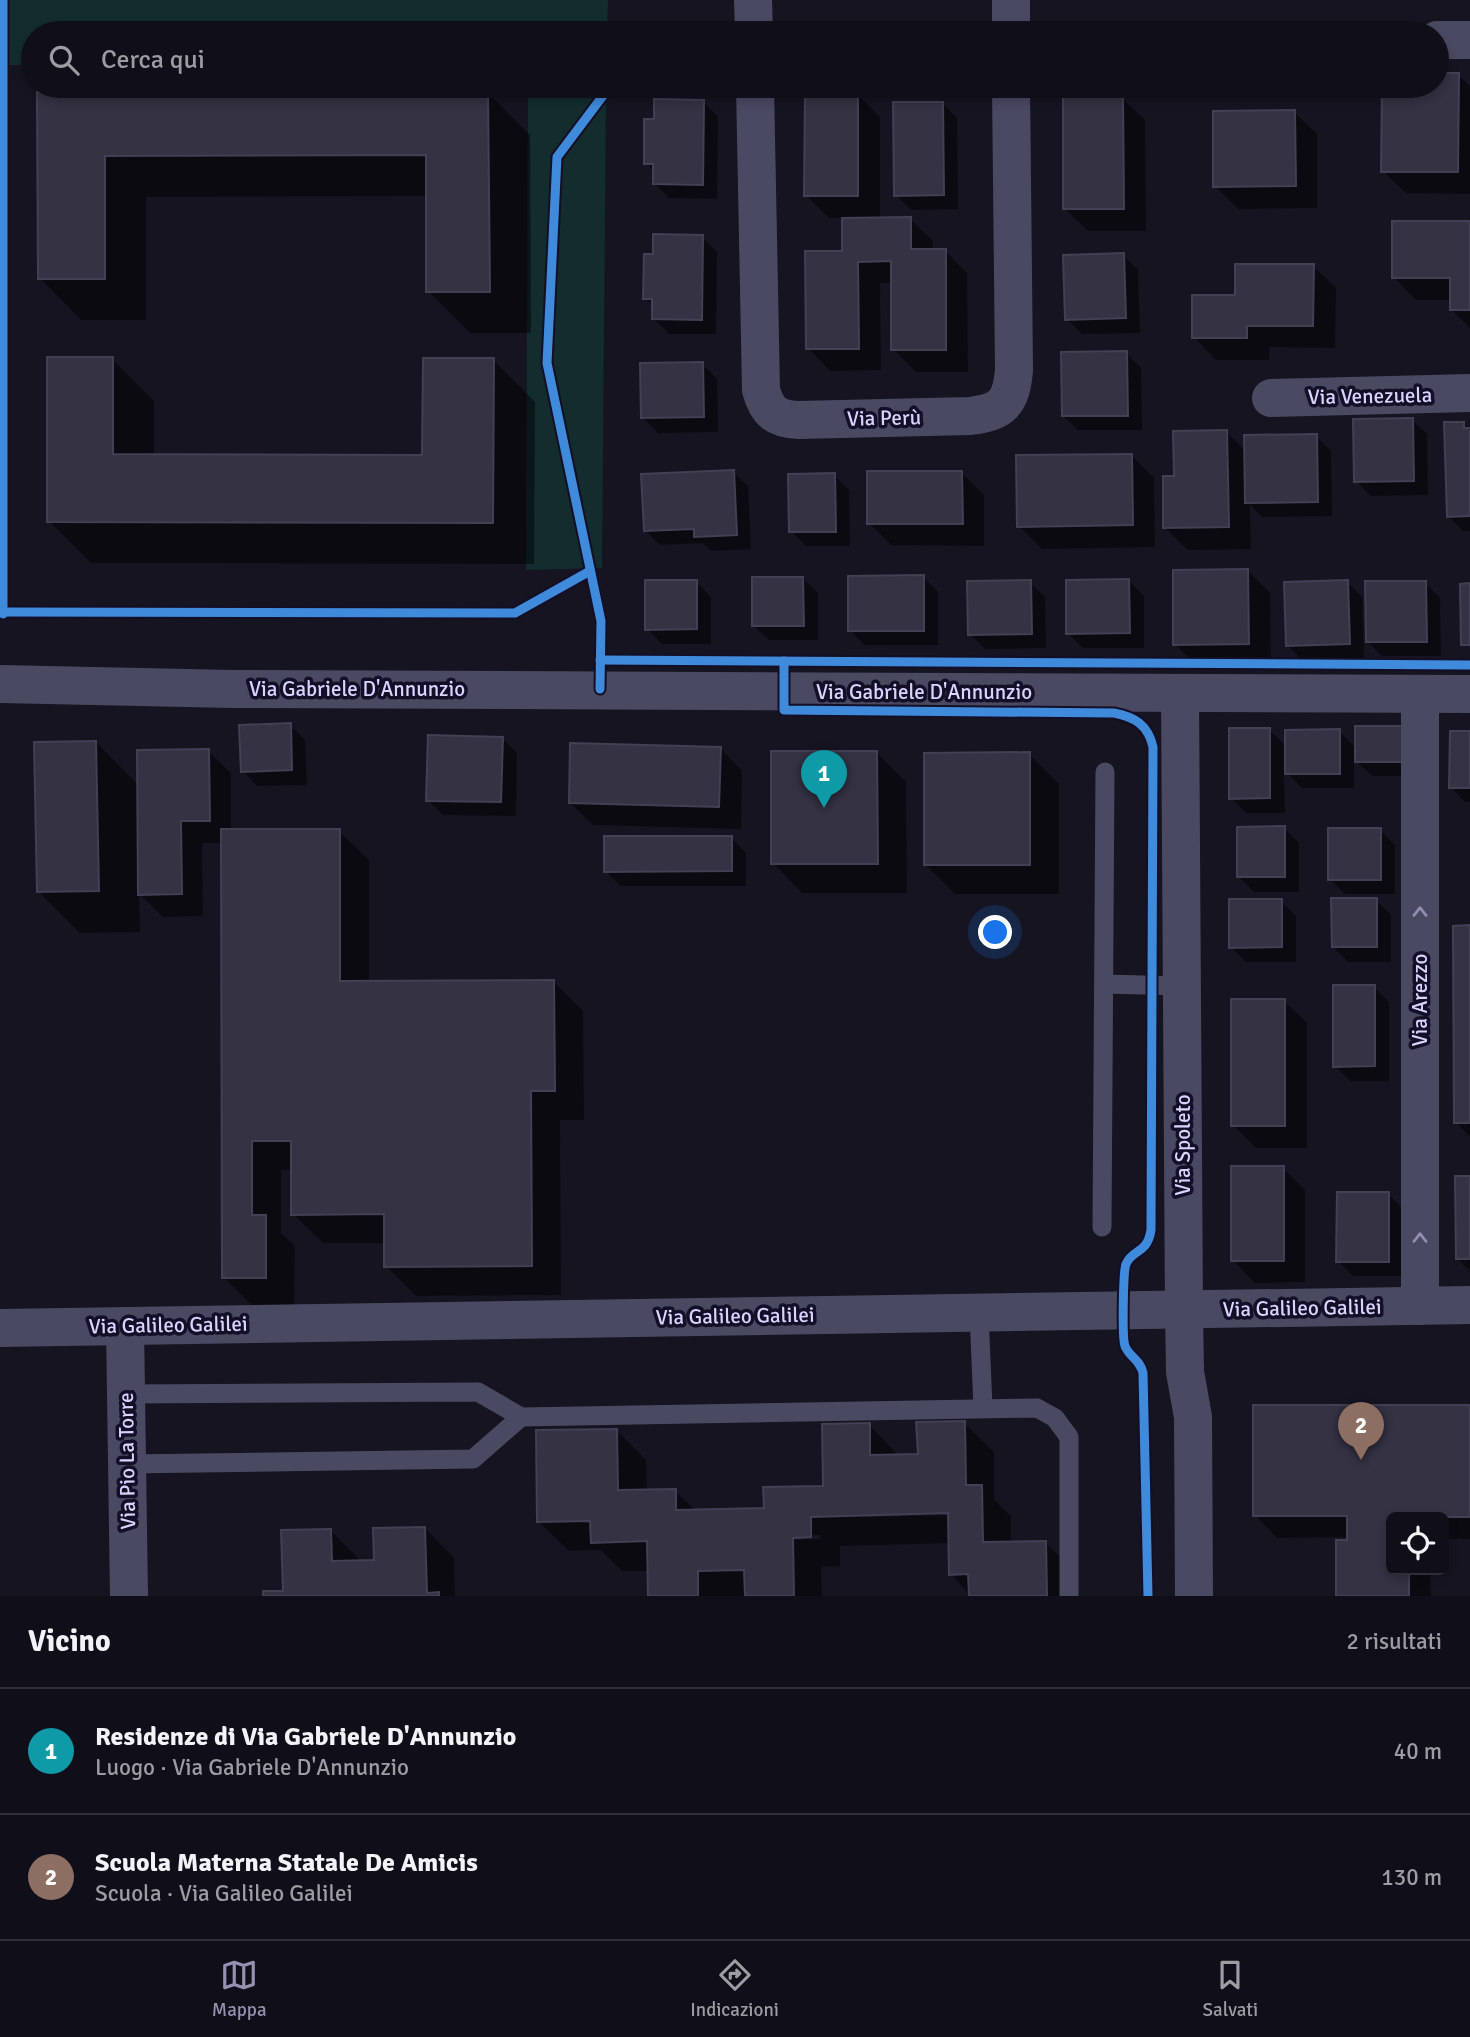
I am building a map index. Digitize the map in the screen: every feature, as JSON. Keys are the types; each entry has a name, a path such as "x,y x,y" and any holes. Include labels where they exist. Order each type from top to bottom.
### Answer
{"street":[{"path":"753,0 754,21"},
{"path":"1011,0 1011,21"},
{"path":"1449,40 1470,40"},
{"name":"Via Perù","path":"755,98 761,390 764,402 771,412 780,417 799,420 970,416 997,411 1008,398 1014,370 1011,98"},
{"name":"Via Venezuela","path":"1270,398 1470,393"},
{"name":"Via Gabriele D'Annunzio","path":"0,684 233,689 1470,694"},
{"name":"Via Spoleto","path":"1180,693 1184,1310 1185,1372 1193,1416 1194,1596"},
{"name":"Via Arezzo","path":"1420,694 1420,1306"},
{"name":"Via Galileo Galilei","path":"0,1328 1470,1305"},
{"name":"Via Pio La Torre","path":"125,1326 130,1596"}],"lane":[{"path":"1102,1227 1105,772"},
{"path":"1104,984 1182,986"},
{"path":"979,1312 983,1408"},
{"path":"126,1394 478,1392 521,1417 1037,1408 1055,1418 1069,1437 1069,1596"},
{"path":"127,1464 473,1459 521,1417"}],"green space":[{"path":"0,0 608,0 607,21 21,21 21,65 0,65"},
{"path":"528,98 606,98 602,568 526,570"}],"building":[{"path":"1449,73 1459,73 1458,172 1381,172 1382,98 1449,98"},
{"path":"37,98 488,98 490,292 426,292 426,155 105,156 105,279 38,279"},
{"path":"805,98 858,98 858,196 804,196"},
{"path":"1063,98 1123,98 1124,209 1063,209"},
{"path":"654,99 704,100 703,185 653,184 653,164 644,164 644,119 654,119"},
{"path":"893,102 943,102 944,195 894,196"},
{"path":"1295,110 1296,186 1213,187 1213,111"},
{"path":"911,217 911,249 946,249 946,350 891,350 891,261 858,262 859,349 806,349 805,251 842,251 842,218"},
{"path":"1392,221 1470,221 1470,310 1450,310 1450,278 1392,278"},
{"path":"653,234 703,235 702,320 652,319 652,299 643,299 644,254 653,254"},
{"path":"1124,253 1126,318 1065,320 1063,255"},
{"path":"1235,264 1314,264 1313,326 1247,326 1247,338 1192,338 1192,295 1235,295"},
{"path":"1127,351 1128,416 1062,416 1061,352"},
{"path":"47,357 113,357 113,454 422,455 423,358 494,358 493,523 47,522"},
{"path":"703,362 704,417 641,418 640,363"},
{"path":"1413,418 1414,481 1354,482 1353,419"},
{"path":"1444,422 1464,422 1464,428 1470,428 1470,516 1447,517"},
{"path":"1227,430 1229,527 1163,528 1163,476 1174,476 1173,431"},
{"path":"1317,434 1318,502 1245,503 1244,435"},
{"path":"1132,454 1133,525 1017,527 1016,455"},
{"path":"734,470 737,535 694,537 694,529 644,531 641,474"},
{"path":"867,471 962,471 963,524 867,524"},
{"path":"835,473 836,532 789,532 788,474"},
{"path":"1248,569 1249,644 1173,645 1173,570"},
{"path":"924,575 924,631 848,631 848,576"},
{"path":"752,577 803,577 804,626 752,626"},
{"path":"1129,579 1130,633 1066,634 1066,580"},
{"path":"645,580 697,580 697,629 645,630"},
{"path":"1031,580 1032,634 968,635 967,581"},
{"path":"1348,580 1350,644 1286,646 1284,582"},
{"path":"1365,581 1426,581 1427,642 1366,642"},
{"path":"1470,583 1470,645 1461,645 1460,584"},
{"path":"291,723 292,770 241,772 239,725"},
{"path":"1355,726 1403,726 1403,762 1355,762"},
{"path":"1229,728 1270,728 1270,798 1229,799"},
{"path":"1340,729 1340,774 1285,774 1285,730"},
{"path":"1450,731 1470,731 1470,788 1449,788"},
{"path":"428,735 503,737 501,802 426,801"},
{"path":"96,741 99,891 37,892 34,742"},
{"path":"570,743 721,747 719,807 569,803"},
{"path":"209,749 210,821 181,821 182,894 138,895 137,750"},
{"path":"771,751 877,751 878,864 771,864"},
{"path":"1030,752 1030,865 924,865 924,753"},
{"path":"1285,826 1285,877 1237,877 1237,827"},
{"path":"1328,828 1381,828 1381,880 1328,880"},
{"path":"221,829 340,829 340,981 554,980 555,1091 531,1091 532,1266 384,1267 384,1214 291,1215 291,1141 252,1141 252,1215 266,1215 266,1278 222,1278"},
{"path":"604,836 732,836 732,871 604,872"},
{"path":"1331,898 1377,898 1377,947 1332,947"},
{"path":"1229,899 1282,899 1282,947 1229,948"},
{"path":"1470,925 1470,1123 1454,1123 1453,926"},
{"path":"1333,985 1375,985 1375,1066 1333,1067"},
{"path":"1231,999 1285,999 1285,1126 1231,1126"},
{"path":"1231,1166 1284,1166 1284,1261 1231,1261"},
{"path":"1455,1176 1470,1176 1470,1259 1456,1259"},
{"path":"1337,1192 1389,1192 1389,1262 1336,1262"},
{"path":"1253,1405 1470,1405 1470,1517 1449,1517 1449,1512 1386,1512 1386,1575 1409,1575 1409,1596 1336,1596 1336,1540 1347,1540 1347,1516 1253,1516"},
{"path":"965,1421 966,1485 982,1485 983,1542 1046,1541 1047,1596 969,1596 968,1574 949,1575 948,1513 811,1517 811,1537 793,1538 794,1596 745,1596 744,1570 698,1571 698,1596 648,1596 647,1541 591,1543 590,1521 537,1522 536,1430 617,1429 618,1490 676,1489 676,1510 764,1508 763,1487 823,1486 822,1424 870,1423 870,1455 918,1454 916,1422"},
{"path":"425,1527 427,1593 439,1592 439,1596 263,1596 263,1591 283,1591 281,1530 331,1529 332,1561 374,1560 373,1528"}],"cycle path":[{"path":"3,0 3,614"},
{"path":"600,689 601,621 547,363 557,157 601,98"},
{"path":"0,612 515,613 590,571"},
{"path":"600,660 1470,665"},
{"path":"784,661 784,710 1114,713 1140,723 1151,739 1151,1230 1146,1244 1132,1255 1126,1264 1123,1305 1125,1346 1143,1373 1148,1596"}],"place":[{"name":"Residenze di Via Gabriele D'Annunzio","path":"824,808"},
{"name":"Scuola Materna Statale De Amicis","path":"1361,1460"}]}
